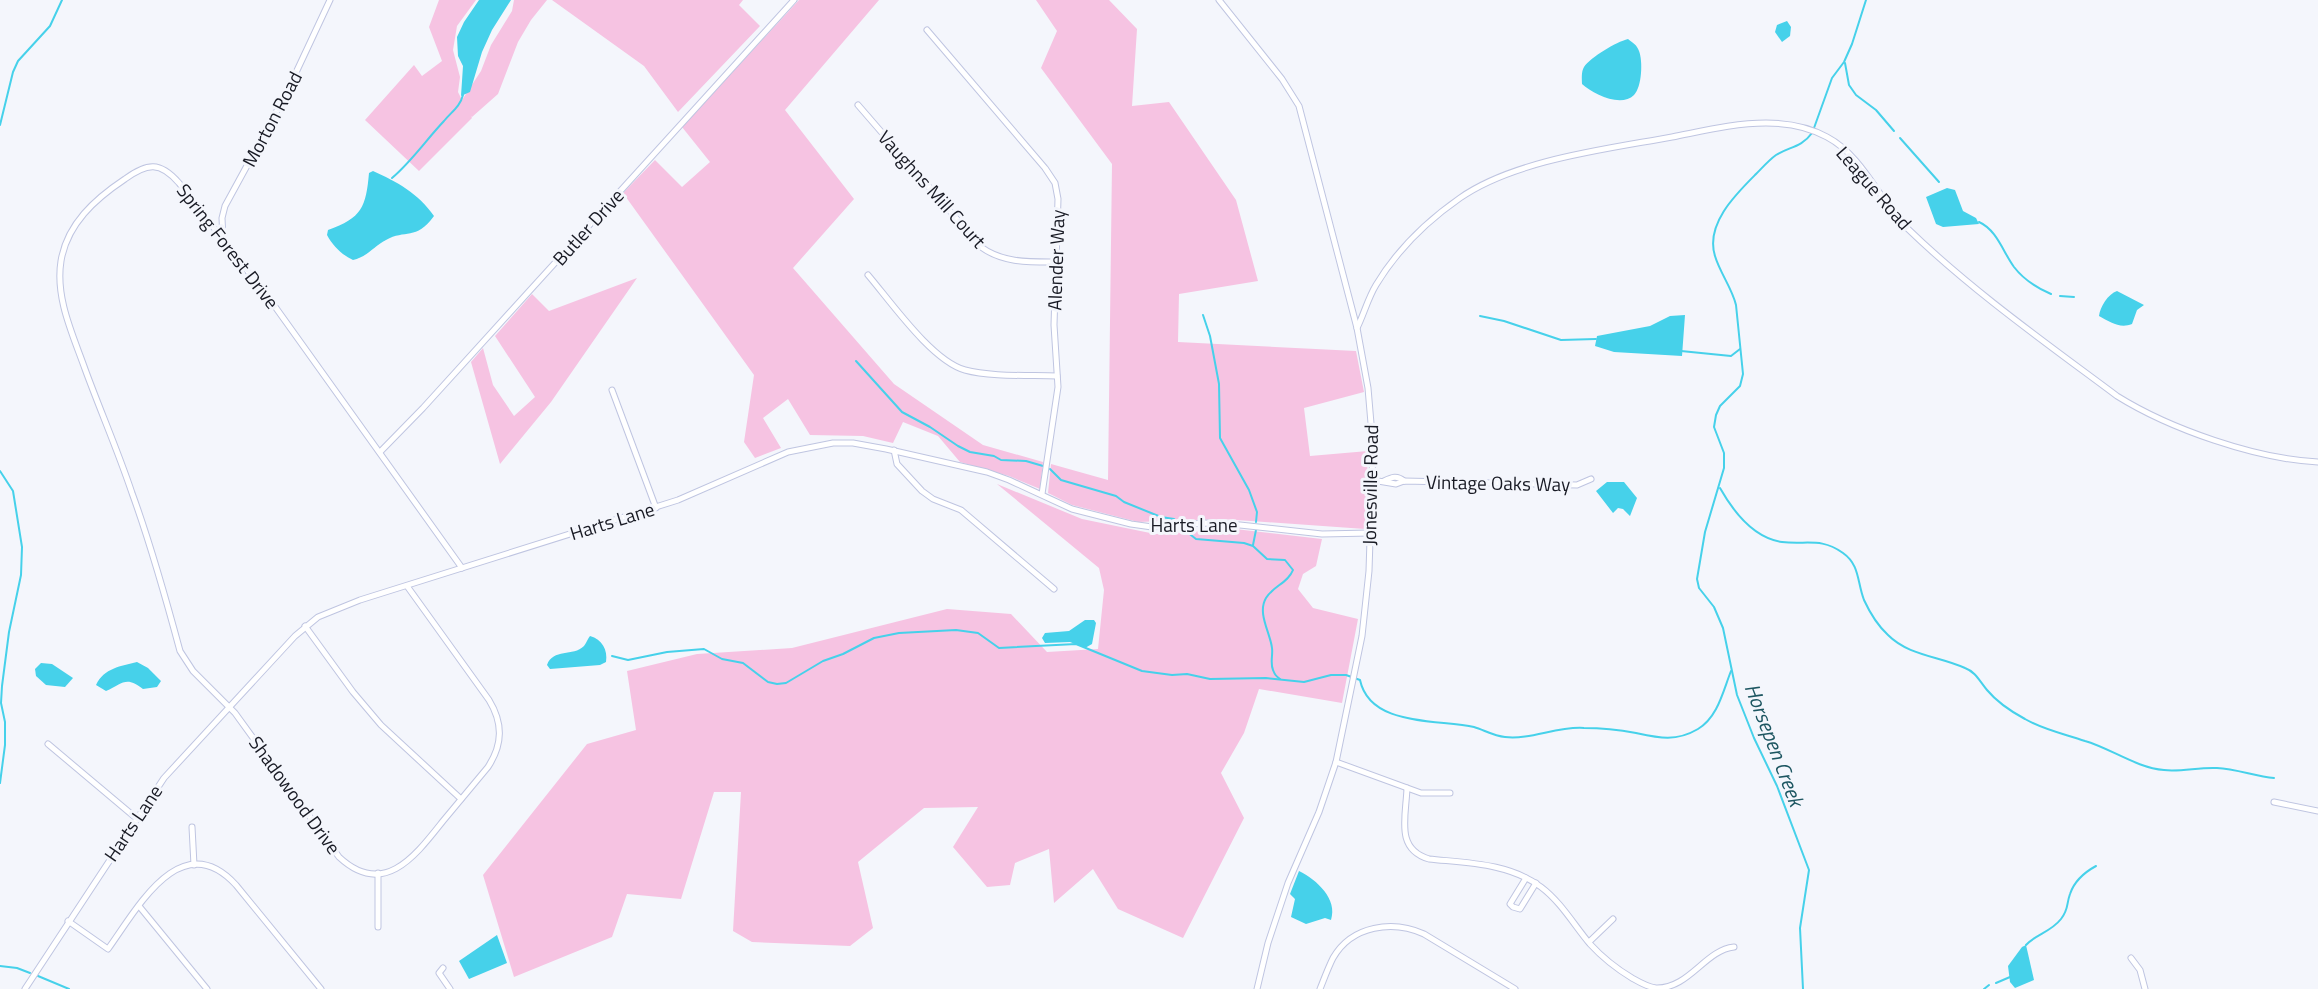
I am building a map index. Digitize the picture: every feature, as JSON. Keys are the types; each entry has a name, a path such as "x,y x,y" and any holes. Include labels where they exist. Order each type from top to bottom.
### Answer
{"street":[{"name":"Morton Road","path":"223,239 222,218 225,206 285,96 330,0"},
{"name":"Butler Drive","path":"380,452 794,0"},
{"name":"Jonesville Road","path":"1219,0 1282,79 1298,106 1357,328 1371,412 1372,480 1367,605 1355,669 1336,762 1319,812 1285,891 1257,989"},
{"name":"Alender Way","path":"927,30 1052,178 1058,199 1054,325 1057,398 1042,494"},
{"name":"Vaughns Mill Court","path":"858,105 981,247 993,255 1007,259 1056,262"},
{"name":"League Road","path":"1357,328 1377,284 1410,240 1454,202 1489,181 1529,167 1576,156 1723,128 1765,123 1805,128 1833,141 1847,152 1897,218 1952,268 2117,396 2149,414 2185,429 2274,457 2318,462"},
{"name":"Spring Forest Drive","path":"229,706 193,671 180,652 139,514 70,328 60,280 61,258 66,243 80,217 119,183 145,168 160,167 174,177 271,301 462,568"},
{"path":"868,275 931,348 950,364 972,372 1058,376"},
{"path":"612,390 656,508"},
{"name":"Harts Lane","path":"25,989 164,778 305,626 335,609 656,508 801,448 844,443 894,450 987,472 1085,513 1144,526 1217,524 1322,534 1370,533"},
{"path":"894,450 897,464 922,491 933,499 961,510 1054,589"},
{"name":"Vintage Oaks Way","path":"1372,480 1395,484 1404,481 1577,485 1591,480"},
{"path":"378,927 378,873 400,868 413,858 495,755 500,739 499,720 489,701 407,586"},
{"path":"305,626 353,692 381,725 461,799"},
{"name":"Shadowood Drive","path":"229,706 339,857 360,870 378,873"},
{"path":"48,744 136,818"},
{"path":"1336,762 1407,788 1430,794 1450,793"},
{"path":"1407,788 1405,837 1407,845 1419,856 1501,867 1536,883 1554,899 1589,942 1625,974 1642,984 1656,988 1681,982 1725,948 1734,947"},
{"path":"2274,802 2318,811"},
{"path":"192,827 194,865"},
{"path":"68,921 108,948 154,885 167,874 194,865 214,868 231,879 321,989"},
{"path":"1526,878 1514,894 1510,904 1513,907 1520,908 1536,883"},
{"path":"139,906 207,989"},
{"path":"1589,942 1613,919"},
{"path":"1321,989 1338,950 1359,934 1389,925 1409,927 1424,934 1515,989"},
{"path":"2132,958 2140,970 2145,989"},
{"path":"443,968 439,973 450,989"},
{"path":"1681,982 1687,989"}],"shaded area":[{"path":"439,0 476,0 457,26 453,50 460,77 458,92 462,100 481,71 491,45 512,11 514,0 547,0 518,42 498,94 471,116 472,118 419,171 365,120 414,65 422,76 442,61 429,27"},
{"path":"552,0 743,0 739,5 760,26 678,112 644,66"},
{"path":"799,0 879,0 785,110 854,199 793,268 894,384 983,445 1043,462 1040,489 1009,476 960,462 938,436 903,422 893,443 863,436 810,435 788,399 763,418 781,448 755,458 744,442 754,375 623,193 655,160 682,187 710,162 682,127"},
{"path":"1036,0 1109,0 1137,29 1132,106 1169,102 1236,200 1258,281 1179,294 1178,342 1356,351 1364,392 1304,408 1310,456 1368,451 1365,529 1222,519 1138,522 1072,505 1048,493 1051,464 1108,480 1112,164 1041,68 1057,31"},
{"path":"637,278 551,402 500,464 471,362 483,348 493,385 514,416 535,397 495,336 532,294 549,311"},
{"path":"997,484 1082,519 1155,534 1235,529 1322,539 1316,566 1303,574 1298,589 1313,608 1358,619 1342,703 1259,689 1244,733 1221,773 1244,818 1183,938 1118,909 1093,869 1054,903 1049,849 1015,863 1010,885 987,887 953,847 978,807 924,808 858,862 873,928 850,946 752,942 733,931 741,792 714,792 681,899 627,894 612,937 514,977 483,875 587,744 636,730 627,671 697,654 792,648 947,609 1011,614 1047,652 1098,649 1104,590 1099,568"}],"water":[{"path":"479,0 511,0 482,52 470,92 461,96 463,66 458,56 457,37"},
{"path":"1787,21 1791,27 1790,36 1782,42 1775,32 1777,25"},
{"path":"1628,39 1637,47 1641,61 1640,80 1634,95 1628,99 1615,100 1593,92 1582,84 1582,71 1587,63 1604,50"},
{"path":"373,171 406,189 434,216 422,229 393,237 353,260 335,246 327,235 328,230 348,221 360,210 366,195 369,173"},
{"path":"1947,188 1955,190 1963,211 1976,218 1979,224 1943,227 1936,224 1926,197"},
{"path":"2117,291 2144,305 2137,310 2132,324 2119,325 2099,316 2105,301"},
{"path":"1685,315 1682,356 1614,352 1595,346 1597,336 1650,326 1670,316"},
{"path":"1607,482 1624,482 1637,498 1630,516 1618,508 1613,513 1596,491"},
{"path":"1085,620 1094,620 1096,623 1092,644 1085,648 1070,642 1045,643 1042,638 1045,633 1069,631"},
{"path":"590,636 603,646 606,662 600,665 550,669 547,665 554,656 584,646"},
{"path":"137,662 148,668 161,681 157,687 143,689 128,682 106,691 96,685 108,671"},
{"path":"41,663 52,664 73,678 65,687 46,685 36,676 35,669"},
{"path":"1299,871 1313,880 1329,898 1331,920 1325,918 1306,924 1291,917 1295,899 1290,894"},
{"path":"497,935 507,963 469,979 459,961"},
{"path":"2026,945 2034,980 2015,988 2010,982 2008,966"}],"waterway":[{"path":"0,125 18,61 50,26 62,0"},
{"name":"Horsepen Creek","path":"1814,128 1832,78 1844,62 1852,44 1866,0"},
{"path":"1845,63 1849,85 1856,95 1876,110 1894,131"},
{"path":"392,178 455,109 463,95"},
{"name":"Horsepen Creek","path":"1803,989 1800,928 1809,870 1777,786 1737,695 1723,628 1714,607 1699,588 1697,579 1705,532 1724,468 1724,453 1714,427 1716,415 1720,406 1740,386 1743,374 1736,305 1715,256 1714,232 1724,210 1748,182 1773,157 1800,144 1812,133"},
{"path":"1900,138 1939,182"},
{"path":"1979,222 1991,230 2022,276 2051,294"},
{"path":"2060,296 2074,297"},
{"path":"1203,315 1219,384 1220,438 1249,490 1257,512 1256,522"},
{"path":"1480,316 1561,340 1596,339"},
{"path":"1681,351 1731,356 1740,349"},
{"path":"856,361 902,412 958,446 1001,460 1026,461 1043,466"},
{"path":"1050,469 1061,480 1116,496 1124,502 1176,521"},
{"path":"0,471 13,491 22,547 21,575 9,632 2,686 5,745 0,783"},
{"path":"1720,488 1745,522 1762,535 1782,542 1820,543 1843,553 1855,568 1869,610 1888,635 1915,652 1969,670 2000,703 2032,723 2154,768 2217,768 2274,778"},
{"path":"1182,528 1196,539 1253,546 1267,559 1285,560 1293,570 1288,578 1269,594 1263,610 1272,648 1272,667 1280,679"},
{"path":"1253,545 1256,530"},
{"path":"612,656 628,660 667,652 704,649 722,659 743,663 768,682 777,684 786,683 823,661 874,638 899,633 956,630 978,633 999,648 1076,644 1142,671 1172,675 1304,682 1331,675 1346,675 1360,680 1366,695 1377,706 1391,713 1407,718 1474,727 1505,737 1525,737 1574,728 1617,730 1660,737 1682,736 1698,729 1710,718 1731,671"},
{"path":"2026,945 2061,919 2074,885 2096,866"},
{"path":"0,966 30,973"},
{"path":"38,976 69,989"},
{"path":"1996,983 2010,977"},
{"path":"1984,989 1989,985"}]}
